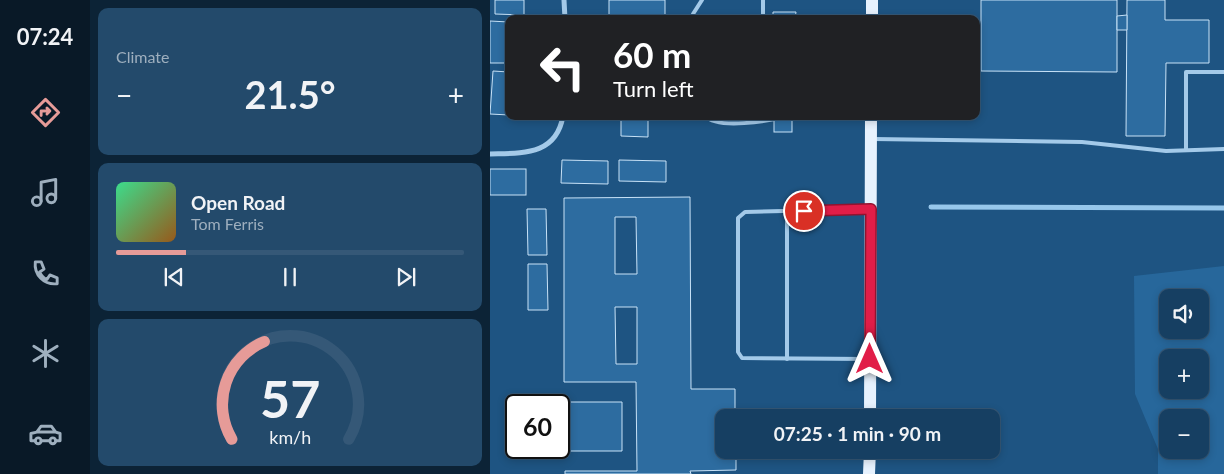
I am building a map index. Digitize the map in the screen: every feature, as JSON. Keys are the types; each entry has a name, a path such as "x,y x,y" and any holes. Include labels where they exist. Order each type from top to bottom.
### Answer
{"main road":[{"path":"872,0 872,15"},
{"path":"870,409 871,120"},
{"path":"870,459 870,474"}],"street":[{"path":"564,0 564,15"},
{"path":"490,154 537,150 552,141 561,128 562,120"}],"lane":[{"path":"694,15 702,0"},
{"path":"763,0 763,15"},
{"path":"1186,150 1186,72 1224,72"},
{"path":"712,120 716,122 762,122 770,120"},
{"path":"871,139 1082,142 1166,151 1224,149"},
{"path":"870,359 742,358 738,352 738,218 745,212 871,209"},
{"path":"786,359 787,211"}],"shaded area":[{"path":"1224,266 1224,474 1158,474 1158,449 1135,394 1134,276"}],"building":[{"path":"495,0 524,0 524,15 495,14"},
{"path":"609,0 665,0 665,15 609,15"},
{"path":"981,0 1117,0 1117,72 981,71"},
{"path":"1127,0 1165,0 1165,20 1209,20 1209,63 1166,63 1165,136 1126,136"},
{"path":"773,12 796,12 796,15 773,15"},
{"path":"1127,15 1127,30 1117,30 1117,16"},
{"path":"490,21 505,22 505,63 490,63"},
{"path":"493,71 505,72 505,115 490,114"},
{"path":"621,120 648,120 648,137 621,136"},
{"path":"774,120 792,120 792,132 774,132"},
{"path":"562,160 608,161 608,184 561,183"},
{"path":"619,160 666,161 666,182 619,181"},
{"path":"490,169 526,169 526,195 490,195"},
{"path":"690,197 691,389 735,389 735,409 715,409 715,459 736,459 736,470 690,471 691,474 565,474 565,471 637,471 636,382 564,382 564,198","holes":["615,217 636,217 637,274 615,274","615,307 637,307 637,364 616,364"]},
{"path":"527,209 546,209 547,255 528,255"},
{"path":"528,264 547,264 548,310 528,310"},
{"path":"570,402 622,402 622,451 570,451"}],"waterway":[{"path":"931,207 1224,208"}],"route":[{"path":"804,211 871,209 870,359"}]}
